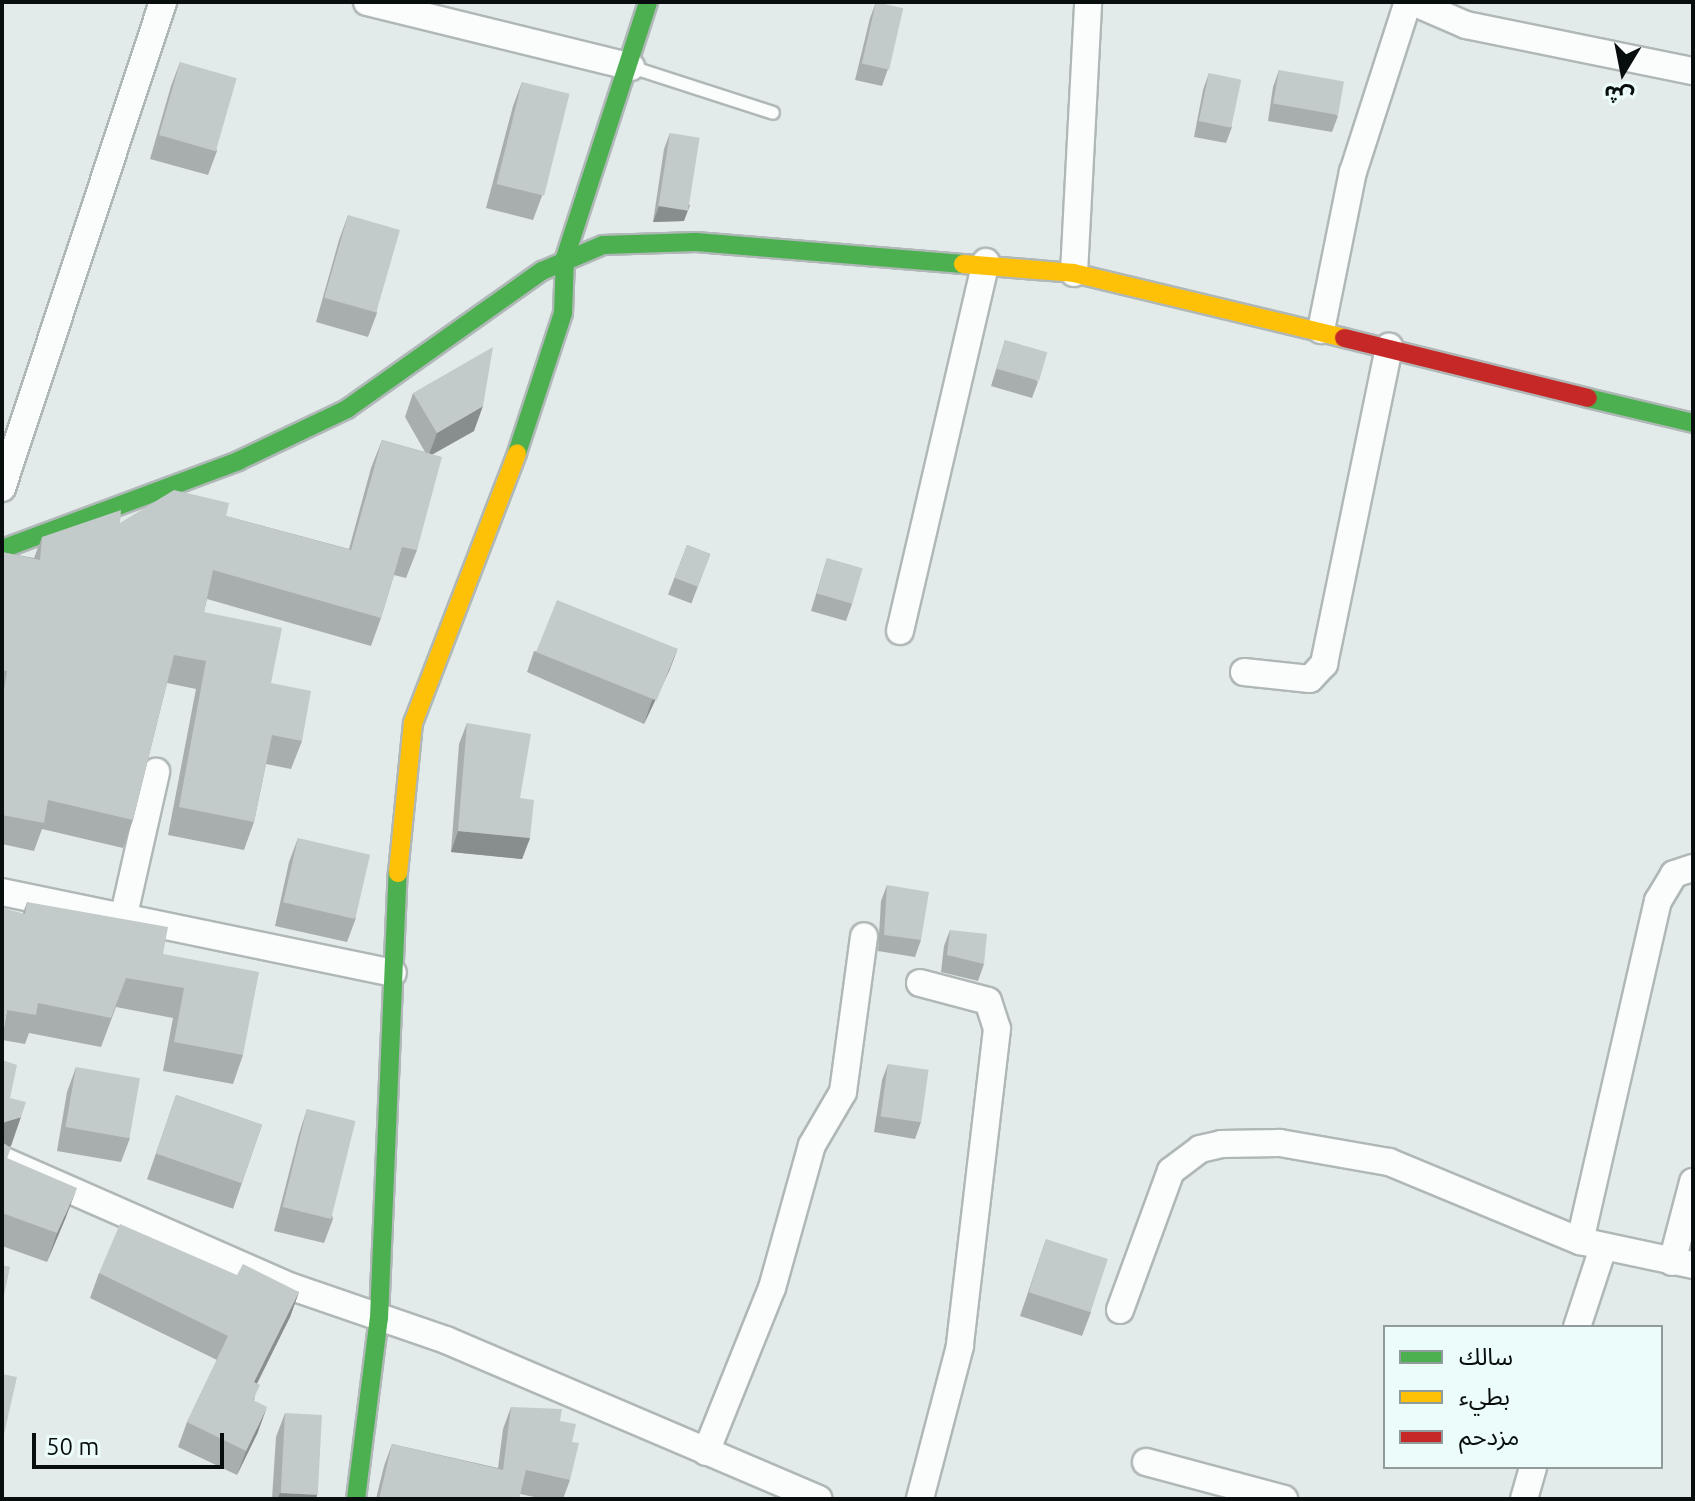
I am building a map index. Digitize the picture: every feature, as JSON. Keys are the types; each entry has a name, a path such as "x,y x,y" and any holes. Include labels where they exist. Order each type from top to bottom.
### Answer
{"street":[{"path":"2,488 163,2"},
{"path":"367,2 395,4 493,38 631,67"},
{"path":"356,1499 379,1318 393,973 413,723 538,397 563,313 565,258 631,67 648,2"},
{"path":"1074,273 1088,2"},
{"path":"1321,330 1353,172 1410,2 1466,25 1693,71"},
{"path":"2,549 238,461 347,409 565,258 603,245 665,242 986,262 1074,273 1321,330 1693,423"},
{"path":"900,631 986,262"},
{"path":"1244,672 1310,679 1324,664 1389,347"},
{"path":"123,919 156,772"},
{"path":"1577,1325 1658,901 1674,874 1693,868"},
{"path":"2,892 393,973"},
{"path":"706,1452 772,1288 808,1157 843,1092 864,936"},
{"path":"920,983 988,1001 997,1013 965,1320 920,1499"},
{"path":"1120,1310 1171,1171 1200,1149 1221,1144 1280,1143 1389,1162 1592,1244 1682,1263 1693,1182"},
{"path":"2,1160 818,1499"},
{"path":"1146,1462 1284,1499"},
{"path":"1524,1499 1532,1469"}],"lane":[{"path":"631,67 773,113"}],"building":[{"path":"876,2 903,8 889,70 862,63"},
{"path":"180,62 237,78 216,151 159,135"},
{"path":"1279,70 1344,81 1338,115 1273,103"},
{"path":"1209,73 1241,80 1231,128 1199,121"},
{"path":"522,82 570,94 544,196 497,184"},
{"path":"670,133 700,138 688,211 658,206"},
{"path":"348,215 400,230 376,313 324,298"},
{"path":"1005,340 1047,352 1039,381 997,369"},
{"path":"493,347 483,406 437,433 413,393"},
{"path":"382,440 442,457 417,550 402,547 381,618 213,570 204,612 282,628 271,683 311,691 302,741 272,735 254,822 179,807 206,661 174,655 133,820 48,800 44,823 2,815 2,703 7,671 2,670 2,552 40,560 42,537 121,510 120,523 174,490 229,503 226,516 351,550"},
{"path":"687,545 710,554 698,587 674,578"},
{"path":"827,558 863,568 852,604 817,594"},
{"path":"557,600 678,649 657,701 536,652"},
{"path":"467,723 531,734 520,798 534,800 530,838 458,831"},
{"path":"298,838 370,855 355,919 283,902"},
{"path":"887,885 929,892 921,940 884,935"},
{"path":"27,902 168,927 163,954 259,972 243,1055 174,1042 184,988 126,978 111,1018 38,1003 36,1015 7,1010 2,1037 2,908 25,914"},
{"path":"950,930 987,934 984,964 947,955"},
{"path":"2,1060 17,1065 10,1098 26,1102 21,1117 2,1123"},
{"path":"888,1064 929,1070 921,1122 881,1116"},
{"path":"76,1067 140,1078 129,1138 65,1127"},
{"path":"176,1095 262,1125 242,1183 156,1154"},
{"path":"307,1109 356,1121 331,1219 283,1207"},
{"path":"2,1142 11,1148 7,1158 77,1188 57,1233 2,1213"},
{"path":"120,1224 237,1275 243,1264 299,1292 254,1382 260,1385 253,1400 267,1407 246,1451 187,1422 228,1336 99,1273"},
{"path":"1046,1239 1108,1259 1091,1312 1029,1292"},
{"path":"2,1265 10,1267 3,1300 2,1300"},
{"path":"2,1374 17,1377 2,1443"},
{"path":"511,1407 562,1409 560,1421 576,1424 572,1442 579,1443 570,1480 526,1470 519,1499 379,1499 392,1444 503,1470"},
{"path":"285,1413 322,1415 318,1495 281,1493"}],"traffic: fast":[{"path":"517,453 563,313 565,258 648,2"},
{"path":"2,549 238,461 347,409 542,271 603,245 696,242 963,264"},
{"path":"1588,398 1693,423"},
{"path":"356,1499 379,1318 398,873"}],"traffic: slow":[{"path":"963,264 1074,273 1344,338"},
{"path":"398,873 413,723 517,453"}],"traffic: jam":[{"path":"1344,338 1588,398"}]}
